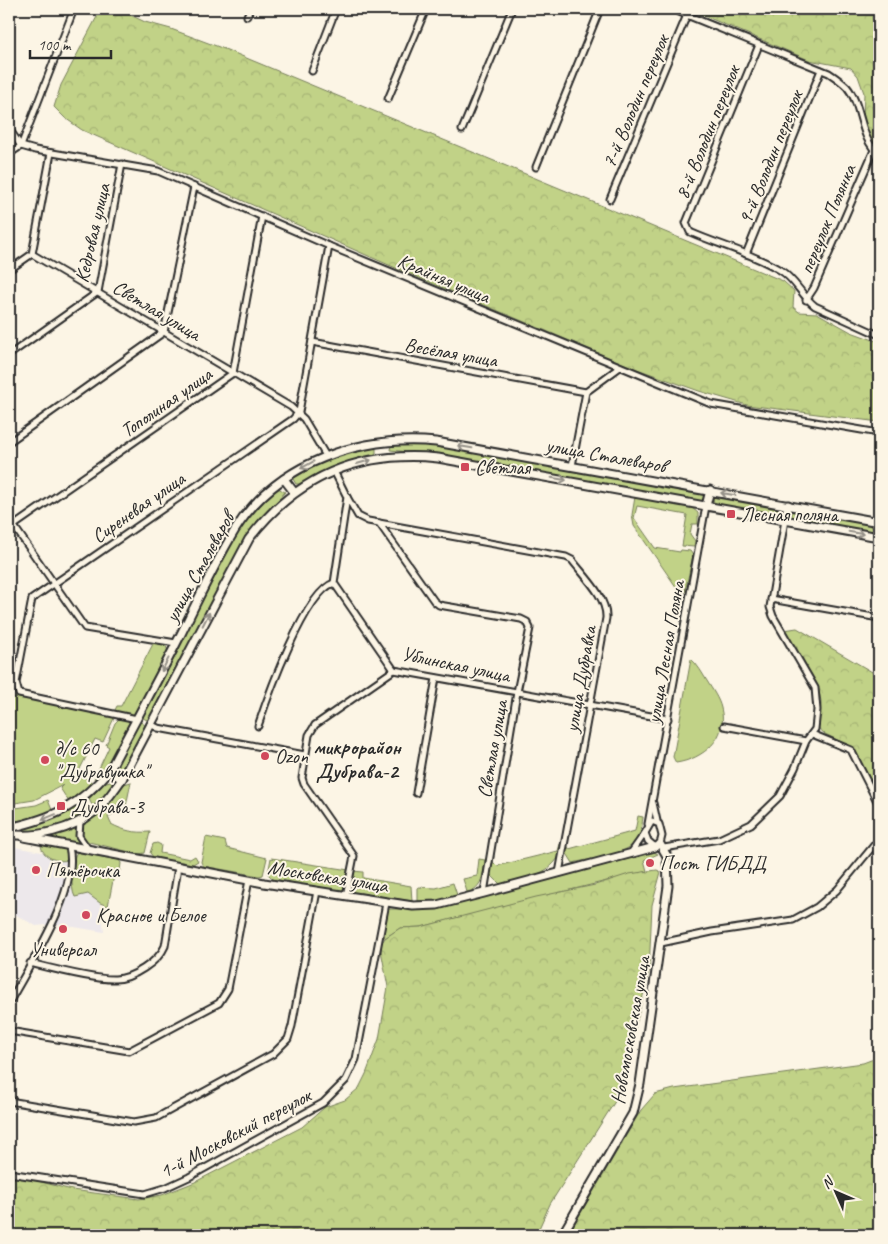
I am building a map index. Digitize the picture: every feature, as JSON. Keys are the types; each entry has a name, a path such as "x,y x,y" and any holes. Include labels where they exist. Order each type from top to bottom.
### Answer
{"main road":[{"name":"улица Сталеваров","path":"9,828 46,818 72,806 92,791 109,771 236,528 267,493 284,479 326,456 381,442 399,440 436,442 879,522"},
{"path":"381,442 383,457"},
{"name":"улица Сталеваров","path":"9,834 18,836 46,832 80,821 106,802 122,779 249,539 274,508 294,492 334,471 383,457 414,455 879,538"},
{"path":"284,479 294,492"},
{"path":"706,506 710,490"},
{"path":"785,520 788,505"},
{"path":"136,718 150,724"},
{"path":"109,771 122,779"},
{"name":"Московская улица","path":"18,836 249,880 413,906 437,905 660,846"},
{"name":"Новомосковская улица","path":"562,1235 633,1113 640,1084 668,886 667,856 660,846"}],"street":[{"path":"9,154 21,146 74,9"},
{"path":"247,16 250,9"},
{"path":"312,71 336,9"},
{"path":"388,99 426,9"},
{"path":"462,130 512,9"},
{"path":"536,167 600,9"},
{"path":"672,9 829,72 848,88 869,143 879,154"},
{"name":"7-й Володин переулок","path":"610,199 687,15"},
{"name":"8-й Володин переулок","path":"746,254 690,232 686,223 759,45"},
{"name":"9-й Володин переулок","path":"746,254 822,70"},
{"path":"9,129 21,146"},
{"name":"Крайняя улица","path":"21,146 51,153 158,171 329,246 723,408 879,433"},
{"name":"переулок Полянка","path":"806,300 814,288 874,150"},
{"path":"9,270 32,254 51,153"},
{"name":"Кедровая улица","path":"9,355 98,292 122,164"},
{"path":"9,442 164,332 194,187"},
{"name":"Тополиная улица","path":"11,527 233,373 262,216"},
{"path":"298,412 329,246"},
{"name":"Светлая улица","path":"32,254 298,412 326,456"},
{"path":"746,254 779,269 793,280 806,300 840,318 879,335"},
{"name":"Весёлая улица","path":"312,342 586,392"},
{"path":"572,466 586,392 620,367"},
{"name":"Сиреневая улица","path":"136,718 23,696 16,689 32,599 293,419 298,412"},
{"path":"258,726 274,676 316,597 326,585 334,582 347,497 334,471"},
{"name":"улица Дубравка","path":"347,497 362,519 379,524 566,557 572,560 607,609 591,706 559,873"},
{"name":"улица Лесная Поляна","path":"645,833 653,803 706,506"},
{"path":"9,519 11,527 85,628 176,643"},
{"name":"Московская улица","path":"660,846 718,839 750,824 780,796 795,768 806,741 815,729 817,710 815,688 773,616 770,607 785,520"},
{"name":"Светлая улица","path":"379,524 439,605 521,619 527,622 530,628 517,692 484,893"},
{"name":"Ублинская улица","path":"334,582 394,670 668,720"},
{"path":"771,599 879,618"},
{"path":"346,896 354,856 304,784 302,778 309,735 315,725 394,670"},
{"path":"416,793 436,678"},
{"path":"150,724 158,728 305,755"},
{"path":"724,726 806,741"},
{"path":"812,734 851,750 879,805"},
{"name":"улица Лесная Поляна","path":"653,803 662,836 660,846"},
{"path":"80,821 79,836 89,850"},
{"path":"648,824 652,821 657,822"},
{"path":"645,833 648,840 660,846"},
{"path":"630,854 645,833"},
{"path":"661,943 712,932 793,920 817,907 837,890 879,839"},
{"path":"9,1003 64,898 70,876 72,856 70,847"},
{"path":"30,963 116,980 143,967 159,956 165,946 178,867"},
{"path":"9,1031 129,1051 219,1003 228,989 249,880"},
{"path":"9,1101 134,1122 146,1121 198,1096 273,1054 288,1039 292,1026 317,892"},
{"name":"1-й Московский переулок","path":"9,1173 145,1194 165,1188 189,1177 323,1103 346,1080 356,1059 386,903"}],"shaded area":[{"path":"9,846 63,856 99,897 104,932 56,924 36,926 9,911"}],"green space":[{"path":"101,9 118,9 145,22 171,29 227,50 783,281 794,291 793,307 799,312 817,313 851,332 879,342 879,422 747,405 699,391 637,369 398,269 82,130 65,118 54,107 61,85"},
{"path":"688,9 879,9 879,146 869,140 863,121 864,93 858,76 851,68 809,60"},
{"path":"395,443 432,445 702,492 706,495 705,499 700,501 436,455 390,450 391,445"},
{"path":"371,447 376,449 376,453 372,456 337,466 301,484 296,484 293,479 299,473 317,463"},
{"path":"278,488 285,492 248,534 241,545 151,717 147,720 143,718 143,714 238,532 265,500"},
{"path":"717,496 782,506 785,509 784,514 780,517 717,505 714,503 713,498"},
{"path":"635,497 691,507 698,513 698,524 692,524 690,534 695,541 694,547 682,546 687,515 637,506 634,518 655,548 680,552 681,550 690,551 693,555 685,592 679,591 634,526 632,515"},
{"path":"790,509 879,524 879,535 792,519 789,516"},
{"path":"797,628 879,676 879,793 850,746 825,734 817,727 821,707 817,687 784,630"},
{"path":"154,642 165,644 168,651 134,715 114,712 117,706 121,706"},
{"path":"691,659 700,669 719,701 722,719 721,729 712,745 704,752 686,761 676,763 673,757"},
{"name":"д/с 60 \"Дубравушка\"","path":"15,697 115,716 103,742 95,739 78,773 78,776 79,773 93,783 76,799 69,802 60,788 63,785 34,800 9,804 9,699"},
{"path":"121,717 127,717 130,724 104,773 96,781 94,779 109,747 106,745 115,723"},
{"path":"138,722 146,726 124,770 120,772 116,766"},
{"path":"111,781 113,788 94,809 89,799 106,782"},
{"path":"131,782 126,806 108,817 111,824 125,830 150,832 145,853 138,854 85,841 81,835 84,824 108,805 124,784"},
{"path":"48,800 52,810 40,817 9,822 9,809 36,805"},
{"path":"85,802 89,812 72,820 36,831 17,832 16,830 59,817"},
{"path":"638,816 643,817 639,837 628,848 620,852 573,863 566,852 567,845 569,849 635,831"},
{"path":"75,828 81,844 46,837 47,836"},
{"path":"206,837 225,841 227,848 267,858 263,875 259,876 203,866 201,862"},
{"path":"153,844 161,845 160,853 190,859 195,856 198,861 193,864 154,858 150,853"},
{"path":"560,844 563,845 554,863 539,874 500,884 489,873 491,855 494,856 493,862 497,866 558,851"},
{"path":"41,845 68,850 69,860 60,861 47,856"},
{"path":"77,852 119,860 121,863 120,871 115,870 108,906 100,903 88,894 75,897 72,887 72,874 73,861"},
{"path":"654,852 658,854 644,860 647,871 421,927 400,928 385,938 384,923 389,909 440,909"},
{"path":"271,858 349,870 346,886 341,891 273,879 268,874"},
{"path":"479,859 485,860 481,880 476,888 467,892 463,879 477,876"},
{"path":"657,870 661,872 652,905 649,971 619,1095 550,1204 536,1235 9,1235 9,1176 26,1178 72,1190 139,1199 162,1195 195,1182 302,1127 325,1107 345,1100 359,1088 379,1039 388,987 380,945 385,938 400,928 421,927 536,897 595,885 629,874"},
{"path":"353,871 363,872 363,878 411,886 412,901 354,892 350,887"},
{"path":"453,883 457,895 436,901 418,901 418,887 436,888"},
{"path":"879,1057 879,1235 568,1235 641,1110 655,1094 674,1089 863,1063"}],"place":[{"name":"Светлая","path":"465,467"},
{"name":"Лесная поляна","path":"731,514"},
{"name":"Ozon","path":"265,756"},
{"name":"д/с 60 \"Дубравушка\"","path":"45,760"},
{"name":"Дубрава-3","path":"61,806"},
{"name":"Пост ГИБДД","path":"650,863"},
{"name":"Пятёрочка","path":"36,870"},
{"name":"Красное и Белое","path":"86,915"},
{"name":"Универсал","path":"63,929"}],"district":[{"name":"микрорайон Дубрава-2","path":"357,759"}]}
